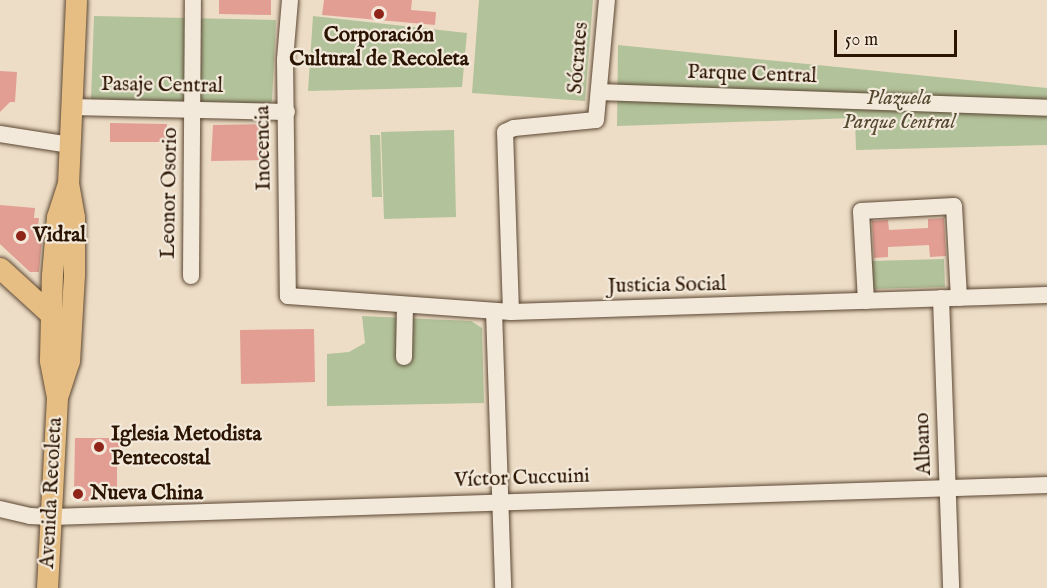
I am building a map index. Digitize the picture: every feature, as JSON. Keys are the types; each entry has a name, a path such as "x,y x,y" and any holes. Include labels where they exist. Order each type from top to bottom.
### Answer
{"main road":[{"name":"Avenida Recoleta","path":"57,398 69,361 71,333 74,217 68,184 76,0"},
{"name":"Avenida Recoleta","path":"47,588 57,398 50,360 51,314 57,217 68,184"},
{"path":"0,268 71,333"}],"street":[{"name":"Leonor Osorio","path":"191,276 193,0"},
{"name":"Inocencia","path":"288,296 285,60 290,0"},
{"name":"Sócrates","path":"511,312 505,132 514,128 596,120 607,0"},
{"name":"Parque Central","path":"598,92 1047,108"},
{"name":"Pasaje Central","path":"71,106 287,112"},
{"path":"0,134 70,145"},
{"path":"866,301 861,211 954,206 959,298"},
{"name":"Justicia Social","path":"288,296 511,312 1047,295"},
{"name":"Albano","path":"941,298 951,588"},
{"path":"404,357 405,305"},
{"path":"494,311 503,588"},
{"name":"Víctor Cuccuini","path":"0,509 30,516 51,517 1047,485"}],"green space":[{"path":"479,0 593,0 585,101 472,93"},
{"path":"94,16 276,20 272,101 269,104 91,99"},
{"path":"313,16 467,33 462,87 308,91"},
{"name":"Plazuela Parque Central","path":"618,45 1047,88 1047,145 856,150 855,118 617,126"},
{"path":"454,130 456,217 384,219 381,132"},
{"path":"370,135 380,135 382,197 372,197"},
{"path":"944,259 945,287 872,289 871,261"},
{"path":"362,316 471,321 482,328 484,403 327,406 327,354 349,352 365,343"}],"building":[{"path":"219,0 271,0 271,15 219,14"},
{"name":"Corporación Cultural de Recoleta","path":"324,0 412,0 411,10 436,12 435,25 322,15"},
{"path":"0,71 17,72 15,102 10,102 0,112"},
{"path":"110,123 167,124 167,142 110,142"},
{"path":"268,124 268,160 211,161 213,125"},
{"name":"Vidral","path":"0,205 35,208 34,218 39,218 38,228 43,229 39,272 30,272 0,244"},
{"path":"944,218 946,256 930,257 929,245 888,247 888,257 874,258 872,221 888,220 889,230 928,228 928,219"},
{"path":"314,329 315,382 241,384 240,330"},
{"path":"75,438 124,438 124,457 117,457 117,500 81,501 74,492"}],"place":[{"name":"Corporación Cultural de Recoleta","path":"379,14"},
{"name":"Vidral","path":"21,236"},
{"name":"Iglesia Metodista Pentecostal","path":"99,447"},
{"name":"Nueva China","path":"78,494"}]}
